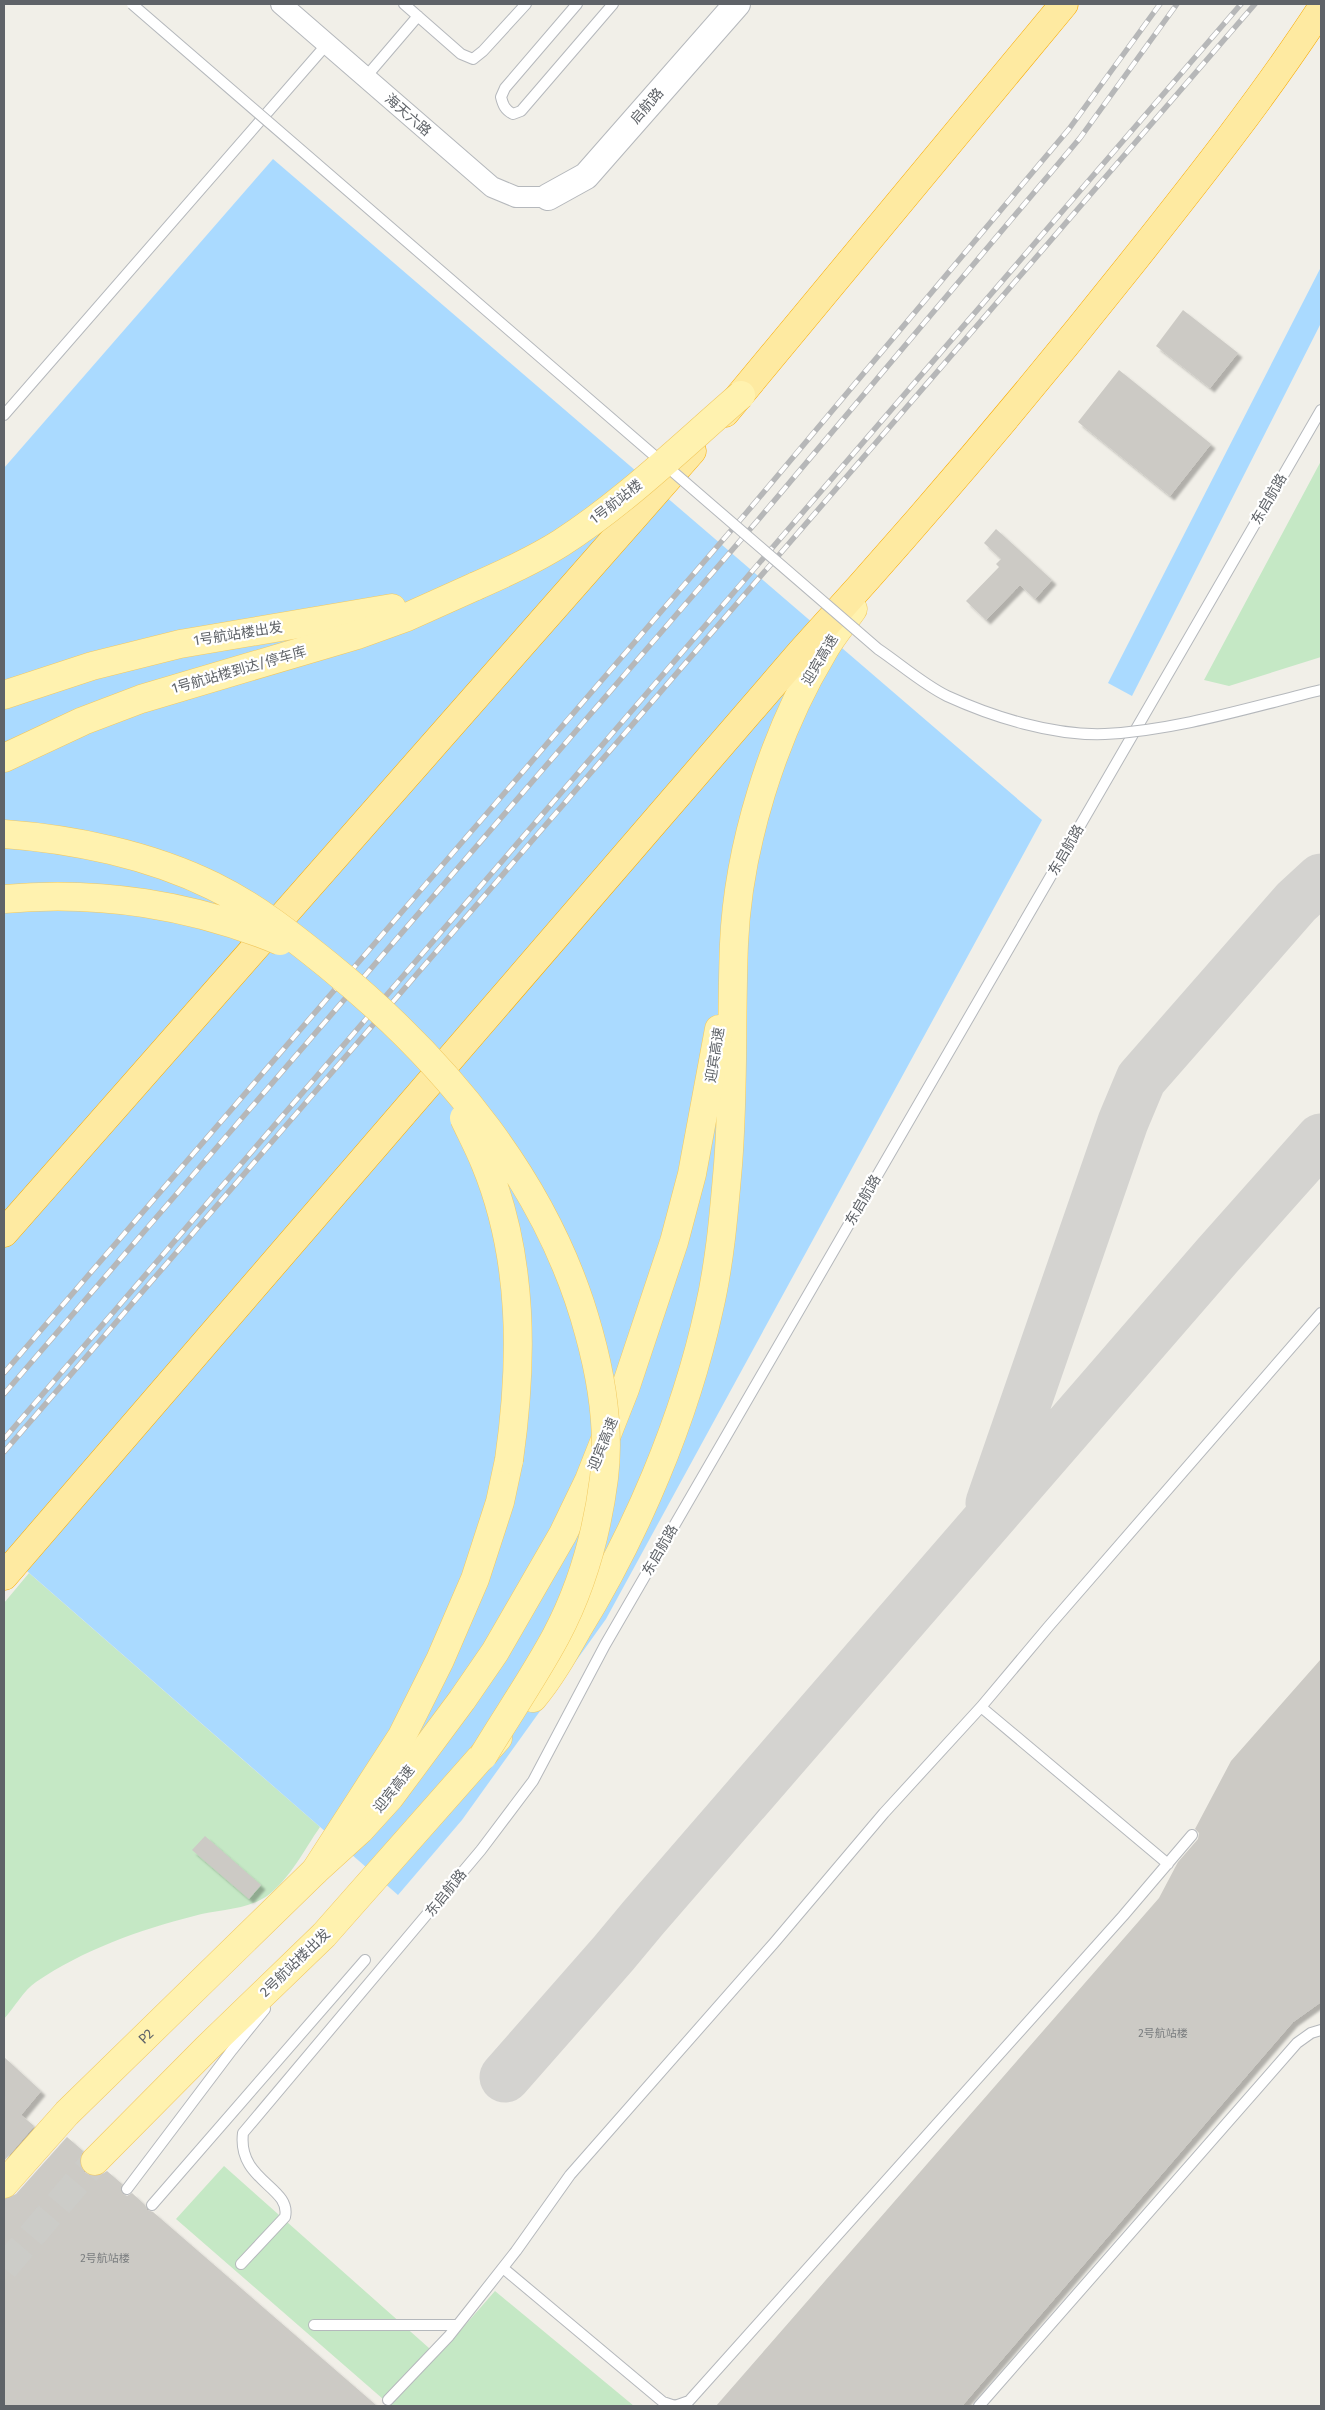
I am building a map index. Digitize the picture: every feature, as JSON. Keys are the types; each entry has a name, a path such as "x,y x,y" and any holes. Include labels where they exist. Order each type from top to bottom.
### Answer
{"highway":[{"path":"4,1233 740,395 1064,4"},
{"path":"4,1576 801,652 904,539 1076,334 1223,148 1277,76 1321,9"},
{"path":"1277,76 1321,29"}],"main road":[{"name":"1号航站楼","path":"476,586 527,562 597,518 631,491 740,395"},
{"name":"迎宾高速","path":"315,1871 360,1830 390,1797 473,1684 495,1652 564,1534 589,1480 625,1389 646,1328 674,1242 692,1174 709,1095 750,833 763,787 803,688 824,650 904,539"},
{"name":"1号航站楼出发","path":"4,695 92,666 180,644 352,616 444,597 476,586"},
{"name":"1号航站楼到达/停车库","path":"4,758 83,721 141,699 357,635 406,617 476,586"},
{"path":"4,834 71,843 122,854 212,885 247,904 289,932 369,998 472,1106 518,1172 543,1214 562,1254 584,1312 599,1368 606,1419 605,1475 589,1556 556,1635 483,1756"},
{"path":"4,899 80,896 125,900 201,914 239,924 326,964"},
{"name":"迎宾高速","path":"483,1756 536,1695 593,1605 622,1550 646,1497 686,1392 710,1308 718,1260 726,1184 733,1067 734,942"},
{"path":"315,1871 402,1736 440,1660 475,1579 500,1502 515,1415 519,1367 518,1325 510,1252 499,1208 486,1164 462,1113 442,1079 410,1039"},
{"name":"2号航站楼出发","path":"95,2161 207,2048 324,1935 483,1756"},
{"name":"P2","path":"4,2184 68,2113 315,1871"}],"street":[{"name":"海天六路","path":"281,4 492,187 516,197 548,197"},
{"name":"启航路","path":"548,197 586,176 737,4"}],"lane":[{"path":"132,4 878,649 945,695 1000,718 1052,729 1104,734 1159,728 1321,690"},
{"path":"404,4 461,54 473,59 483,51 526,4"},
{"path":"577,4 505,88 501,96 503,106 508,112 513,114 521,111 613,4"},
{"path":"365,78 418,16"},
{"path":"4,415 326,44"},
{"name":"东启航路","path":"241,2264 284,2217 287,2207 282,2199 263,2182 248,2164 243,2154 243,2133 380,1973 481,1850 532,1781 610,1636 1321,410"},
{"path":"388,2400 457,2325 503,2268 570,2175 774,1943 884,1813 981,1707 1321,1313"},
{"path":"981,1707 1168,1864"},
{"path":"503,2268 663,2402 675,2406 689,2401 1192,1836"},
{"path":"127,2189 232,2050 324,1935"},
{"path":"152,2205 365,1960"},
{"path":"979,2406 1297,2043 1311,2033 1321,2030"},
{"path":"314,2325 457,2325"}],"green space":[{"path":"1321,461 1321,657 1229,686 1204,680"},
{"path":"29,1573 320,1827 290,1873 275,1889 259,1901 241,1907 173,1922 112,1942 92,1951 73,1960 32,1985 4,2019 4,1603"},
{"path":"224,2166 438,2356 495,2291 634,2406 391,2406 176,2219"}],"water":[{"path":"273,159 1042,820 606,1619 462,1820 398,1895 4,1551 4,468"},
{"path":"1321,267 1321,323 1132,696 1108,683"}],"building":[{"path":"1183,310 1238,353 1210,388 1156,346"},
{"path":"1119,370 1211,444 1170,496 1078,422"},
{"path":"996,529 1052,580 1035,599 1020,585 986,620 966,601 999,567 996,564 1001,559 984,543"},
{"path":"1321,1659 1321,2002 1293,2022 962,2406 716,2406 1159,1898 1178,1862 1198,1839 1199,1833 1195,1829 1231,1761"},
{"path":"205,1836 261,1885 249,1899 192,1850"},
{"path":"4,2057 41,2091 21,2115 34,2126 4,2161"},
{"path":"67,2137 83,2151 80,2165 84,2172 92,2176 99,2176 107,2171 122,2184 120,2189 123,2194 127,2196 132,2193 145,2205 147,2210 153,2212 377,2406 4,2406 4,2199 16,2194"}],"taxiway":[{"path":"991,1503 1123,1122 1141,1079 1296,902 1321,879"},
{"path":"505,2077 1217,1256 1321,1139"}],"tunnel":[{"path":"4,2268 95,2161"}],"railway":[{"path":"4,1373 747,512 1069,129 1160,4"},
{"path":"4,1394 758,520 1080,138 1177,4"},
{"path":"4,1439 1241,4"},
{"path":"4,1452 1255,4"}]}
